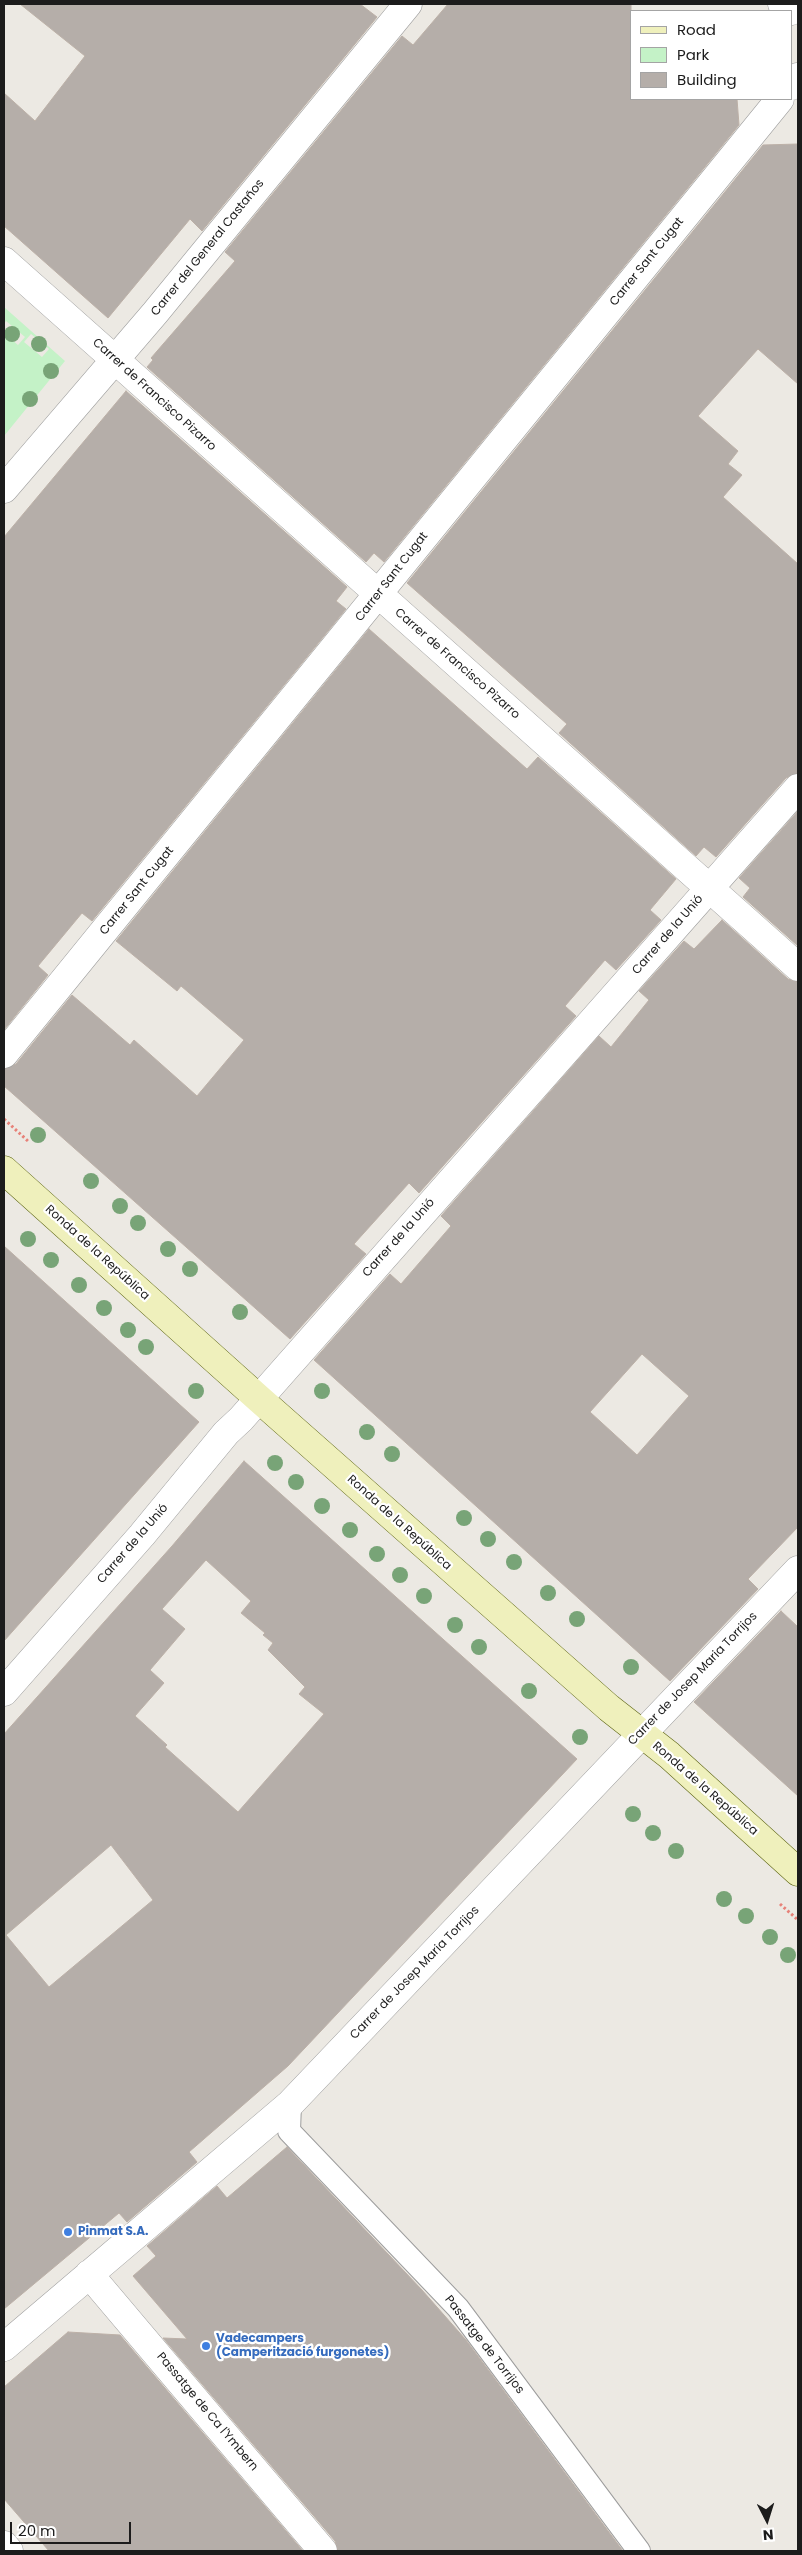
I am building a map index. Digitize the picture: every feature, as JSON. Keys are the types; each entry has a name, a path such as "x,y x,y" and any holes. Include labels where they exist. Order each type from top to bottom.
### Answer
{"street":[{"name":"Carrer del General Castaños","path":"4,489 113,359 155,313 408,4"},
{"name":"Carrer Sant Cugat","path":"4,1054 379,595 779,100"},
{"name":"Carrer de Francisco Pizarro","path":"4,261 798,967"},
{"name":"Carrer de la Unió","path":"4,1692 142,1535 258,1398 798,788"},
{"name":"Ronda de la República","path":"4,1170 258,1398 609,1708 669,1755 798,1872"},
{"name":"Carrer de Josep Maria Torrijos","path":"4,2348 290,2104 798,1570"},
{"name":"Passatge de Ca l'Ymbern","path":"90,2274 324,2551"},
{"path":"4,2545 9,2551"}],"lane":[{"name":"Passatge de Torrijos","path":"290,2104 289,2131 458,2308 639,2551"}],"green space":[{"path":"4,307 65,361 4,436 4,333 18,345 25,337 6,321 4,324","holes":["31,334 49,349 42,357 24,342"]}],"building":[{"path":"20,4 360,4 377,17 202,231 190,219 108,318 4,226 4,93 35,121 85,56"},
{"path":"448,4 631,4 630,100 737,100 739,125 384,562 374,553 366,562 147,367 153,360 151,358 235,261 225,252 402,36 413,45"},
{"path":"798,144 798,384 758,349 698,416 738,451 728,464 742,475 723,497 798,564 798,773 786,778 716,857 704,847 696,856 559,733 567,724 407,583 763,145"},
{"path":"126,391 347,587 336,601 346,609 92,921 82,913 38,966 48,975 4,1030 4,537"},
{"path":"369,629 527,769 538,757 676,879 650,910 661,920 616,970 605,960 565,1006 576,1016 419,1193 409,1183 354,1244 366,1254 290,1339 4,1086 4,1069 16,1064 72,995 130,1045 134,1040 197,1096 244,1040 181,986 177,991 116,941"},
{"path":"798,811 798,946 743,897 750,888 739,878"},
{"path":"722,920 788,979 798,982 798,1527 748,1579 758,1589 670,1681 314,1360 390,1274 401,1284 451,1226 441,1216 599,1036 611,1047 649,1000 639,991 684,941 694,949","holes":["642,1354 689,1396 637,1455 590,1412"]},
{"path":"4,1246 199,1422 4,1641"},
{"path":"244,1461 577,1759 288,2066 189,2152 197,2162 127,2222 119,2213 4,2309 4,1734 172,1546","holes":["206,1560 251,1601 241,1613 265,1633 263,1635 273,1643 268,1650 305,1687 299,1694 324,1714 238,1812 165,1747 167,1745 135,1716 164,1683 150,1670 185,1629 162,1609","111,1845 153,1900 49,1987 6,1935"]},
{"path":"781,1611 798,1627 798,1796 694,1702"},
{"path":"287,2147 422,2290 466,2340 623,2551 338,2551 335,2541 163,2338 187,2339 133,2276 156,2256 147,2246 217,2186 227,2198"},
{"path":"68,2332 120,2335 303,2551 49,2551 4,2499 4,2387"}],"place":[{"name":"Pinmat S.A.","path":"68,2232"},
{"name":"Vadecampers (Camperització furgonetes)","path":"206,2346"}]}
